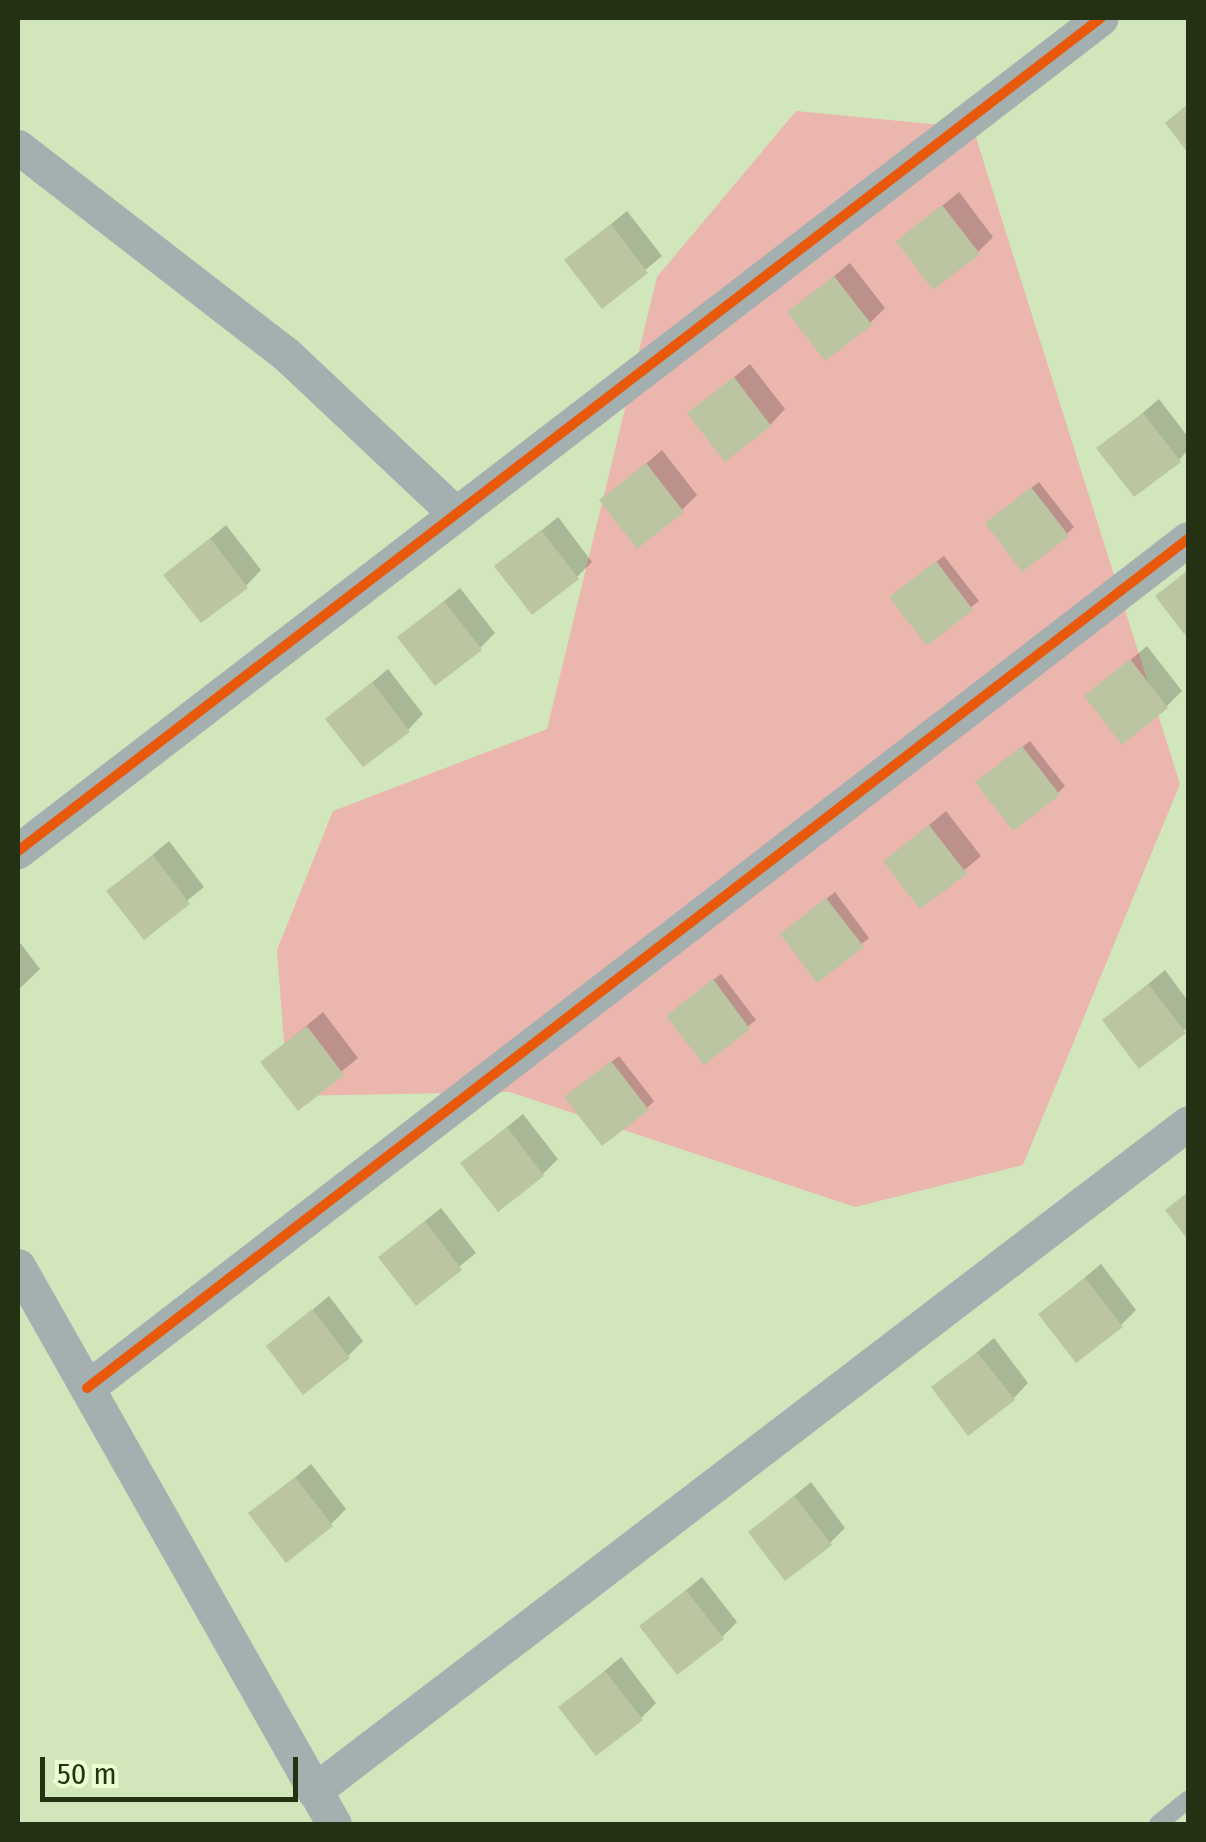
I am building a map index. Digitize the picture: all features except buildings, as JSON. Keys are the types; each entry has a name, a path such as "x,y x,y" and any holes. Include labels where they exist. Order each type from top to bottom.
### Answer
{"street":[{"path":"18,851 1101,18"},
{"path":"18,147 287,355 456,514"},
{"path":"86,1388 1188,539"},
{"path":"314,1791 1188,1123"},
{"path":"18,1266 334,1824"}],"lane":[{"path":"1158,1824 1188,1800"}],"shaded area":[{"path":"796,111 973,128 1180,784 1023,1165 855,1207 510,1092 288,1096 277,950 333,811 547,729 657,277"}],"cycle path":[{"path":"18,851 1101,18"},
{"path":"87,1388 1188,539"}]}
